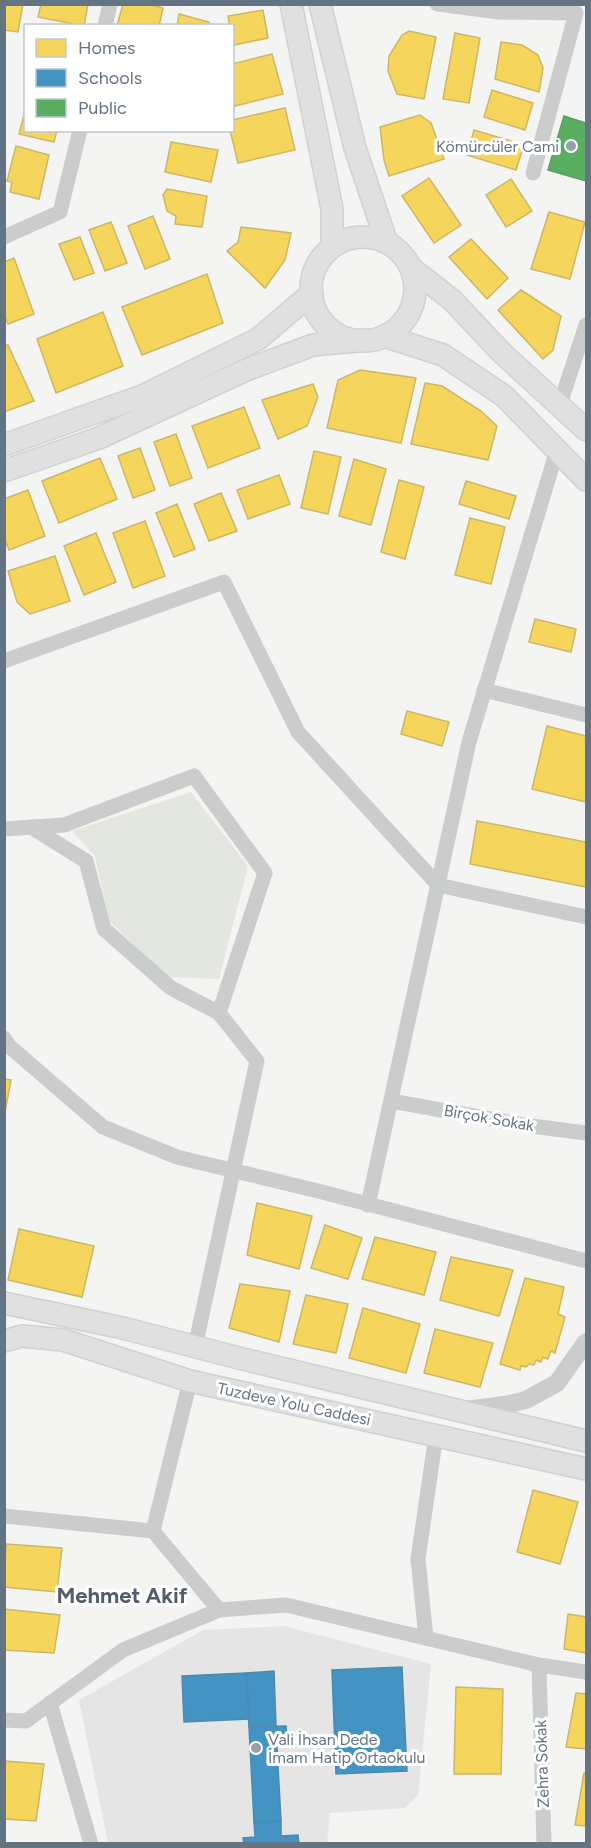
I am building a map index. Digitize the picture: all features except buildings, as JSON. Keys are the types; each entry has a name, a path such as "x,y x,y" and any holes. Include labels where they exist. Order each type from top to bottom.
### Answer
{"main road":[{"path":"291,4 332,208 332,248"},
{"path":"320,4 355,148 387,243"},
{"path":"586,430 501,352 452,300 411,268 397,249 373,238 359,237 344,240 320,260 313,276 312,293 320,316 336,333 351,339 376,338 443,355 504,396 586,480"},
{"path":"4,471 99,438 246,370 313,345 376,338 398,328 408,315 414,300 415,284 411,268"},
{"path":"4,445 142,396 258,339 312,293"},
{"name":"Tuzdeve Yolu Caddesi","path":"4,1303 123,1329 586,1441"},
{"name":"Tuzdeve Yolu Caddesi","path":"4,1341 22,1336 63,1340 190,1381 586,1468"}],"street":[{"path":"105,24 110,4"},
{"path":"437,4 499,12 573,9 533,173"},
{"path":"4,237 60,213 80,132"},
{"path":"560,404 586,325"},
{"path":"368,1205 469,742 557,450"},
{"path":"4,661 224,582 298,732 438,885 586,917"},
{"path":"484,690 586,715"},
{"path":"4,829 64,825 194,776 265,873 219,1013"},
{"path":"31,827 86,861 104,929 171,988 219,1013 257,1061 235,1171 195,1347"},
{"path":"4,1038 9,1046 103,1127 177,1157 586,1261"},
{"name":"Birçok Sokak","path":"391,1101 524,1125 586,1133"},
{"path":"461,1410 526,1400 557,1383 586,1342"},
{"path":"153,1531 190,1381"},
{"path":"426,1638 418,1559 436,1435"},
{"path":"4,1515 153,1531 219,1610"},
{"path":"4,1720 26,1721 123,1650 219,1610 286,1605 539,1665 586,1671"},
{"name":"Zehra Sokak","path":"539,1665 544,1844"},
{"path":"50,1703 91,1844"}],"shaded area":[{"path":"191,792 248,866 219,979 168,977 109,921 95,856 72,831"},
{"name":"Vali İhsan Dede İmam Hatip Ortaokulu","path":"284,1626 431,1664 418,1795 405,1808 330,1813 327,1843 108,1843 79,1700 203,1630"}],"place":[{"name":"Kömürcüler Cami","path":"571,146"},
{"name":"Vali İhsan Dede İmam Hatip Ortaokulu","path":"256,1748"}],"district":[{"name":"Mehmet Akif","path":"122,1595"}]}
